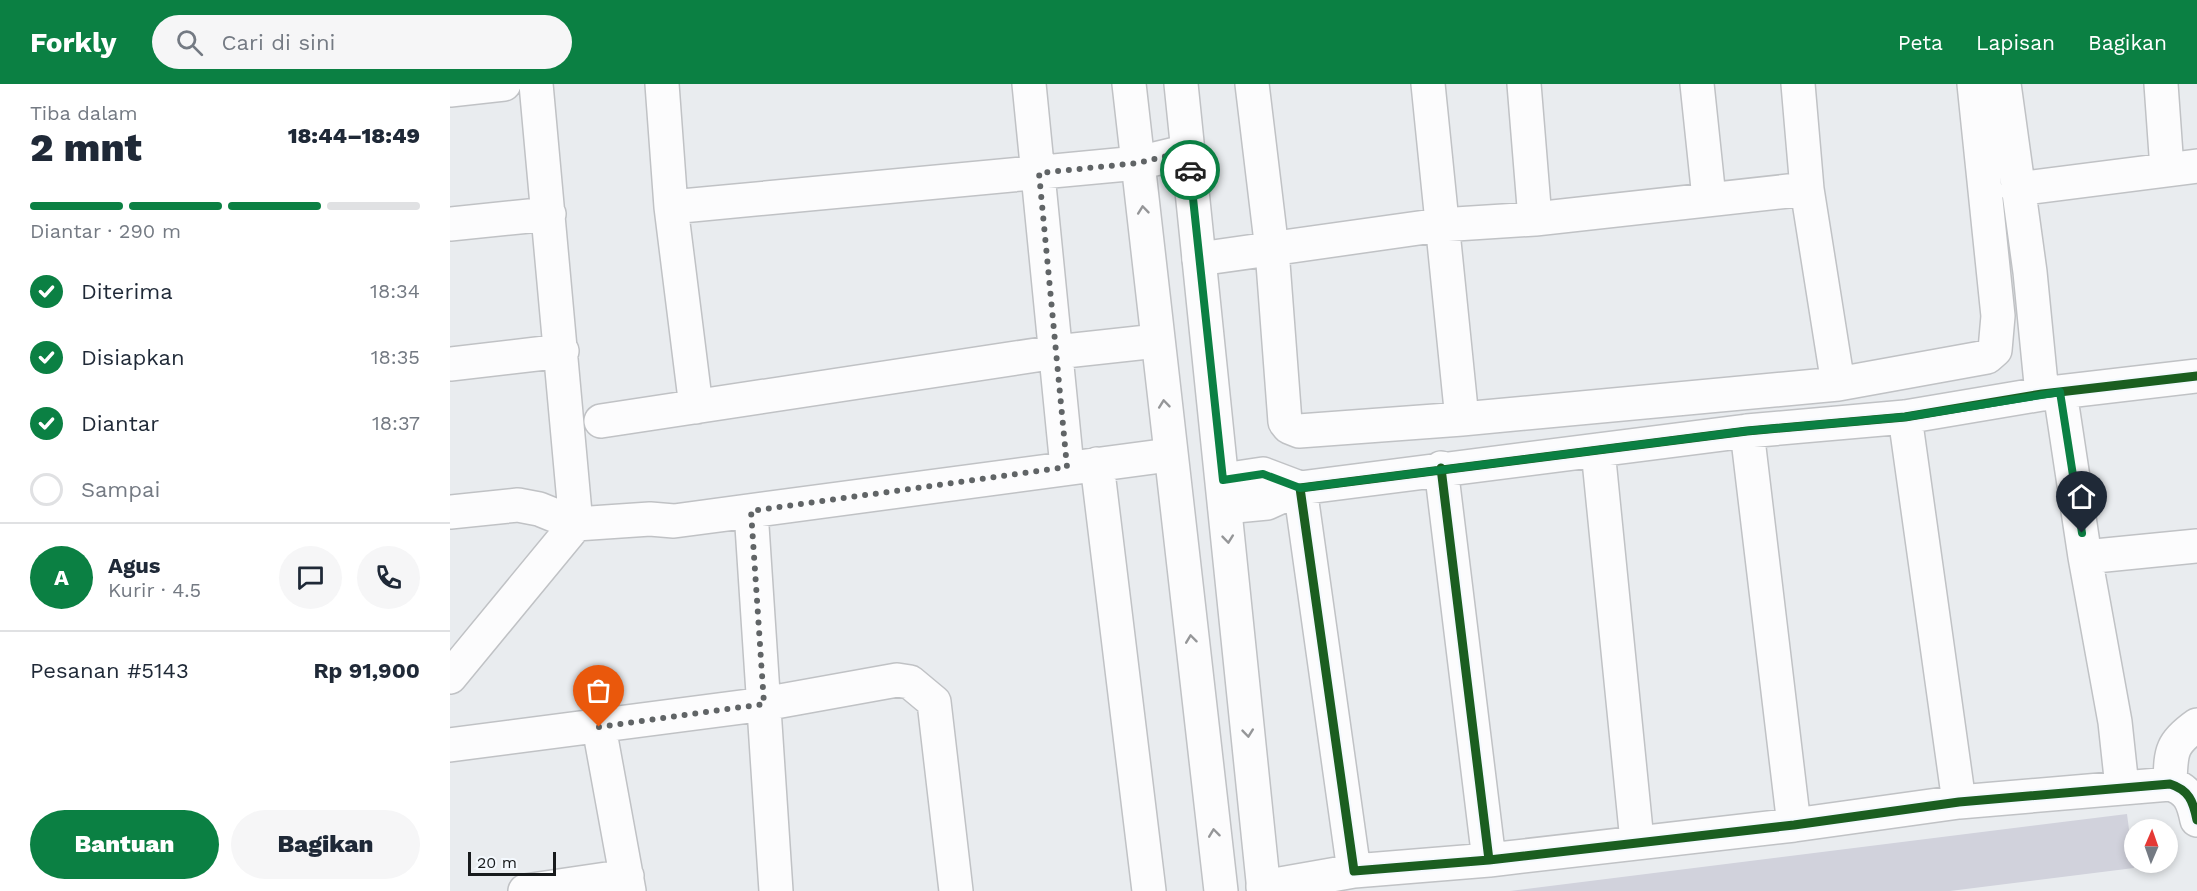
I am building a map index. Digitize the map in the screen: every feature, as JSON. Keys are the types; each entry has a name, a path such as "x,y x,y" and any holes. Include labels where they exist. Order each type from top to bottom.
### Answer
{"street":[{"path":"450,90 504,84"},
{"path":"450,677 576,524 536,84"},
{"path":"662,84 671,207 696,407"},
{"path":"1029,84 1056,352 1082,466 1149,891"},
{"path":"1129,84 1169,455 1221,891"},
{"path":"1181,84 1263,889 1354,872 1489,860 1637,841 1794,825 1959,802 2170,784 2184,788 2190,796 2197,820"},
{"path":"1252,84 1272,250 1285,422 1289,428 1299,431 1462,419 1838,384 1987,357 1995,350 1998,316 1974,84"},
{"path":"1428,84 1440,225 1462,419"},
{"path":"1524,84 1535,219"},
{"path":"1697,84 1709,198"},
{"path":"1798,84 1807,189 1838,384"},
{"path":"2004,84 2030,272 2051,393 2085,557 2115,722 2122,788"},
{"path":"2017,189 2182,168 2161,84"},
{"path":"671,207 1138,163 1188,151"},
{"path":"1199,259 1440,225 1535,219 1807,189"},
{"path":"450,224 549,214"},
{"path":"601,421 1056,352 1157,341"},
{"path":"450,364 562,351"},
{"path":"1224,493 1263,474 1300,488 1441,468 1747,431 1905,417 2051,393 2197,376"},
{"path":"1905,417 1959,802"},
{"path":"1747,431 1794,825"},
{"path":"1598,450 1637,841"},
{"path":"450,512 529,506 576,524 650,519 674,521 1169,455"},
{"path":"1441,468 1489,860"},
{"path":"1300,488 1354,872"},
{"path":"751,511 776,891"},
{"path":"2085,557 2197,546"},
{"path":"450,745 764,704 897,680 910,682 934,702 956,891"},
{"path":"2170,784 2171,754 2178,738 2197,725"},
{"path":"525,891 628,884 599,727"}],"building":[{"path":"2127,814 2128,819 2124,819 2124,869 1950,891 1510,891"}],"cycle path":[{"path":"1489,860 1354,871 1300,488 1747,431 1905,417 2042,394 2197,376"},
{"path":"1441,468 1489,860 1794,825 1959,802 2170,784 2186,793 2194,807 2197,820"}],"way so far":[{"path":"599,727 764,704 751,511 1067,467 1039,173 1138,163 1188,151 1190,170"}],"route":[{"path":"1190,170 1223,480 1263,474 1300,488 1344,480 1747,431 1905,417 2060,392 2082,533"}]}
